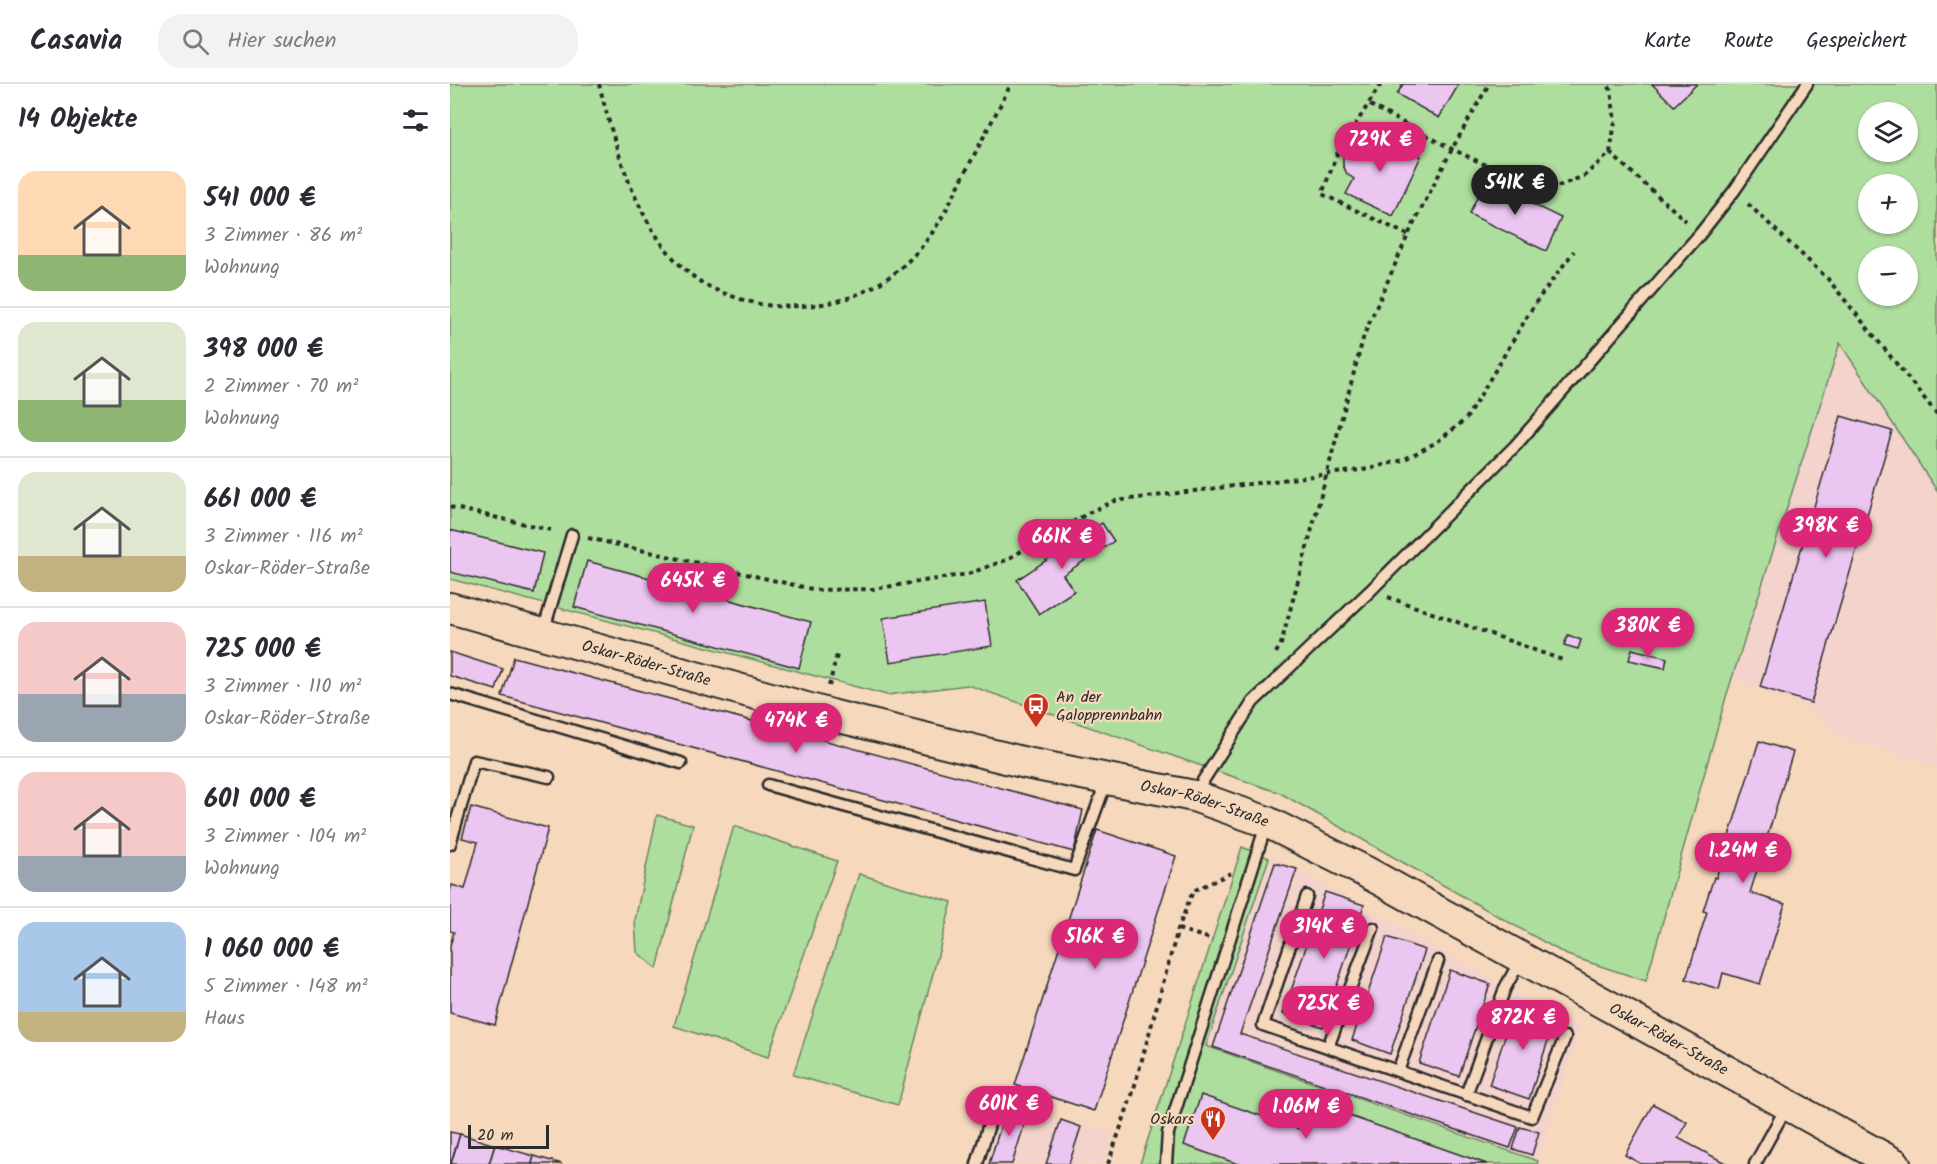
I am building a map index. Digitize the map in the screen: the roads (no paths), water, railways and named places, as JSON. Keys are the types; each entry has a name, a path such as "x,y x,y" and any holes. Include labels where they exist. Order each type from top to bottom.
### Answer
{"street":[{"name":"Oskar-Röder-Straße","path":"450,608 835,716 1026,763 1194,796 1267,822 1366,872 1895,1164"}],"lane":[{"path":"1194,796 1253,702 1370,591 1516,445 1700,234 1734,191 1807,84"},
{"path":"542,634 551,611 572,535"},
{"path":"450,694 681,763"},
{"path":"450,844 474,761 549,777"},
{"path":"768,785 1074,870 1108,779"},
{"path":"1166,1164 1168,1133 1267,822"},
{"path":"1306,896 1263,1025 1532,1117 1565,1037"},
{"path":"1328,1047 1373,928"},
{"path":"1466,1095 1505,988 1521,958"},
{"path":"1398,1071 1438,961"},
{"path":"977,1164 996,1101"},
{"path":"1755,1164 1788,1106"}],"place":[{"name":"An der Galopprennbahn","path":"1036,729"},
{"name":"Oskars","path":"1213,1142"}]}
